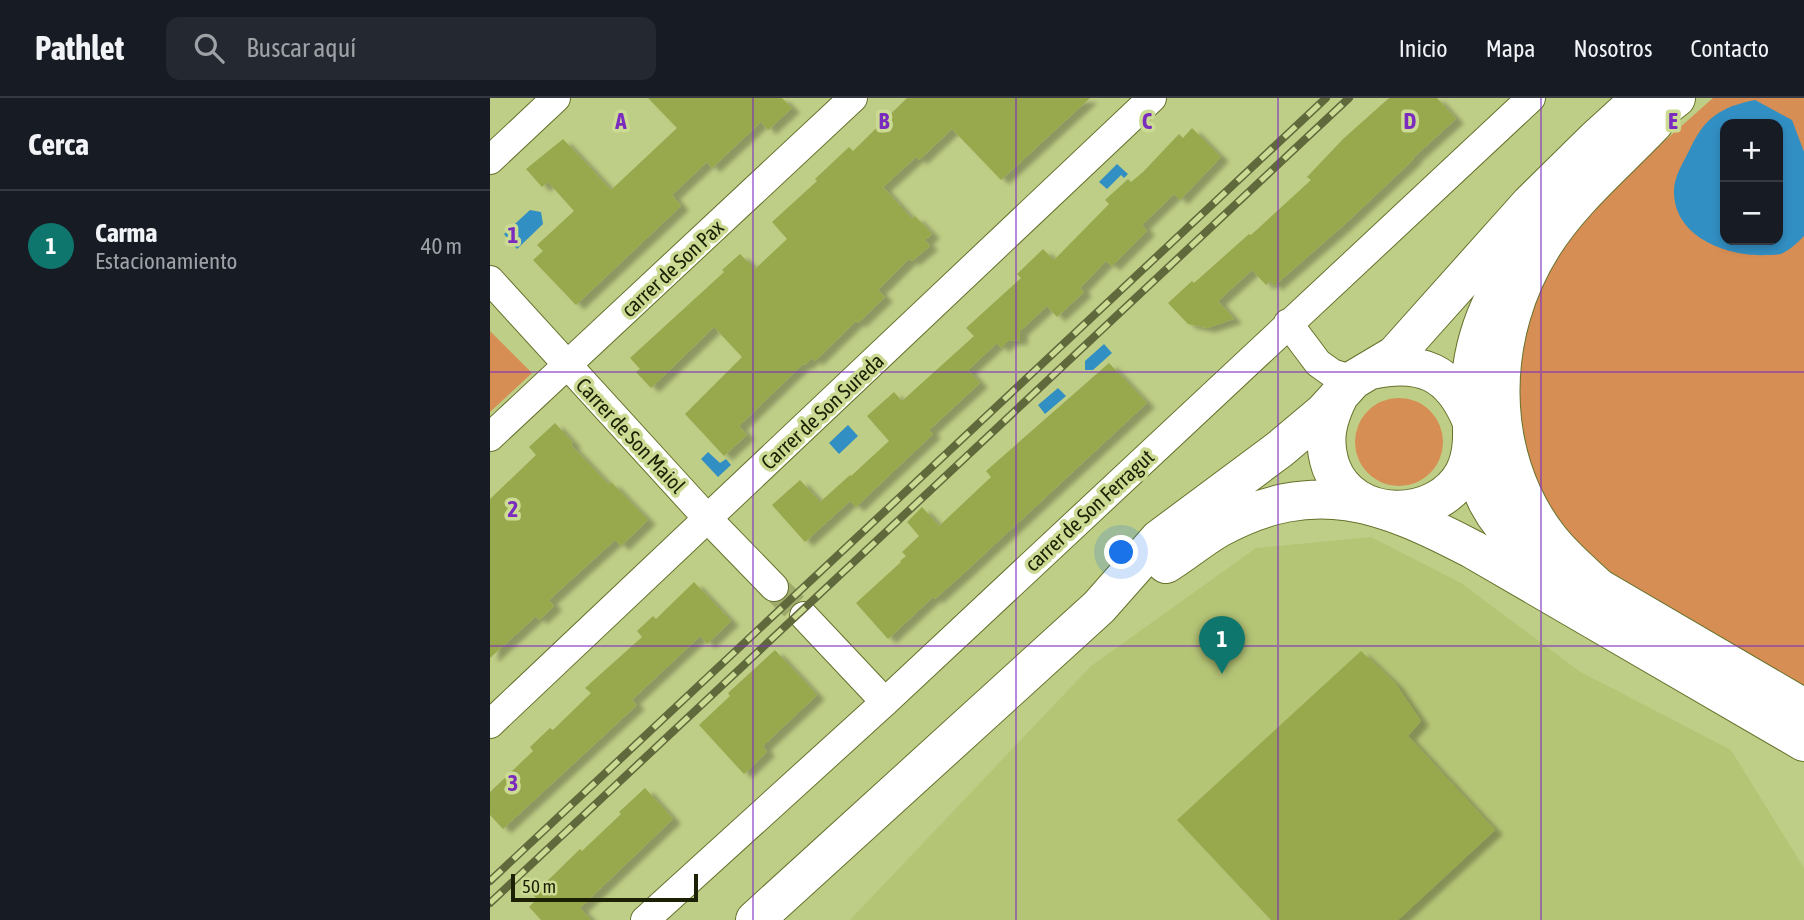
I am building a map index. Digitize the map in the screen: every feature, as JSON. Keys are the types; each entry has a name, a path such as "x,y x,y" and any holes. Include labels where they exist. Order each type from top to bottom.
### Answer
{"main road":[{"path":"1677,98 1623,139 1562,200 1529,240 1503,278 1487,312 1474,359 1470,392 1471,438 1464,473 1453,488 1437,501 1419,509 1379,509 1360,500 1344,487 1333,471 1326,452 1325,431 1330,413 1354,381 1390,366 1412,365 1432,372 1449,384 1463,400 1471,438 1486,500 1509,534 1538,554 1804,708"},
{"path":"1601,590 1548,537 1516,480 1507,451 1502,417 1504,349 1521,288 1543,245 1573,207 1677,98"},
{"path":"755,920 1099,607 1158,540 1280,449 1324,412 1354,381 1395,355 1530,204 1636,103"},
{"path":"1099,607 1218,529 1262,509 1294,502 1338,499 1421,522 1804,742"}],"street":[{"path":"490,160 556,98"},
{"name":"carrer de Son Pax","path":"490,437 853,98"},
{"name":"Carrer de Son Sureda","path":"490,724 1152,98"},
{"name":"carrer de Son Ferragut","path":"645,920 885,702 1531,98"},
{"name":"Carrer de Son Maiol","path":"490,281 708,519 774,586"},
{"path":"1288,323 1318,363 1332,373 1354,381"},
{"path":"804,617 885,702"}],"shaded area":[{"path":"1713,98 1804,98 1804,686 1623,583 1565,531 1549,510 1519,436 1520,338 1542,275 1598,200"},
{"path":"490,331 532,373 490,412"},
{"path":"1399,398 1424,405 1436,417 1443,442 1436,467 1424,479 1399,486 1374,479 1362,467 1355,442 1362,417 1374,405"},
{"path":"1371,537 1461,583 1579,671 1731,750 1804,868 1804,920 850,920 1091,666 1256,548"}],"water":[{"path":"1755,100 1792,120 1804,152 1804,236 1780,254 1737,253 1707,242 1684,223 1677,210 1675,182 1696,138 1708,121 1733,106"},
{"path":"1117,164 1128,174 1124,178 1121,175 1107,189 1099,182"},
{"path":"530,210 541,212 543,224 517,249 504,234"},
{"path":"1104,344 1112,353 1093,370 1085,370 1085,361"},
{"path":"1058,388 1066,396 1045,414 1038,405"},
{"path":"848,425 858,436 839,454 829,443"},
{"path":"708,452 720,463 726,459 731,465 718,477 701,459"}],"building":[{"path":"648,98 782,98 792,108 768,130 761,122 712,168 707,162 672,195 681,206 576,305 533,260 543,251 537,245 574,211 548,182 542,187 526,169 563,139 611,190 677,128"},
{"path":"907,98 1090,98 1001,180 952,129 919,160 916,157 883,187 912,219 915,216 932,234 925,240 930,246 912,261 909,259 878,290 885,297 858,323 856,321 815,361 812,358 803,364 739,426 747,435 724,456 685,414 742,357 714,327 651,388 636,372 640,369 630,358 740,254 755,269 787,239 772,222 849,147 853,151"},
{"path":"1389,98 1437,98 1456,119 1344,225 1274,286 1270,281 1266,285 1252,270 1218,301 1234,319 1207,328 1188,324 1168,303 1251,235 1311,180 1307,177 1343,139"},
{"path":"1192,128 1221,157 1180,200 1174,194 1142,225 1147,231 1112,266 1106,261 1080,288 1084,292 1057,317 1047,306 1020,331 1020,340 1008,341 1001,348 997,343 968,370 980,383 929,430 933,434 856,507 850,501 805,542 772,505 800,480 820,502 851,476 889,441 867,416 894,392 902,401 974,336 966,328 1021,278 1017,274 1043,249 1054,260 1109,204 1105,200 1128,179 1131,182 1143,172 1179,134 1183,138"},
{"path":"1109,363 1147,403 964,573 935,599 933,597 888,639 856,603 901,562 906,556 902,552 919,536 907,522 922,507 939,526 991,477 986,471"},
{"path":"555,423 573,443 571,445 609,485 611,482 648,520 621,546 615,540 549,600 554,606 539,620 536,616 490,658 490,499 536,455 529,447"},
{"path":"694,582 731,621 707,644 700,636 632,700 637,705 503,829 490,815 490,792 533,751 530,747 550,728 553,730 591,693 585,688 642,637 637,631 653,616 656,619"},
{"path":"775,650 817,695 763,746 767,752 744,774 699,725 730,696 728,693"},
{"path":"1361,651 1395,683 1421,721 1408,736 1495,830 1398,920 1271,920 1177,820"},
{"path":"645,788 673,819 580,908 591,920 541,920 529,907 537,899 533,895 621,814 619,812"}],"tunnel":[{"path":"774,587 804,616"}],"railway":[{"path":"490,881 1326,98"},
{"path":"490,903 1349,98"}],"place":[{"name":"Carma","path":"1222,674"}]}
